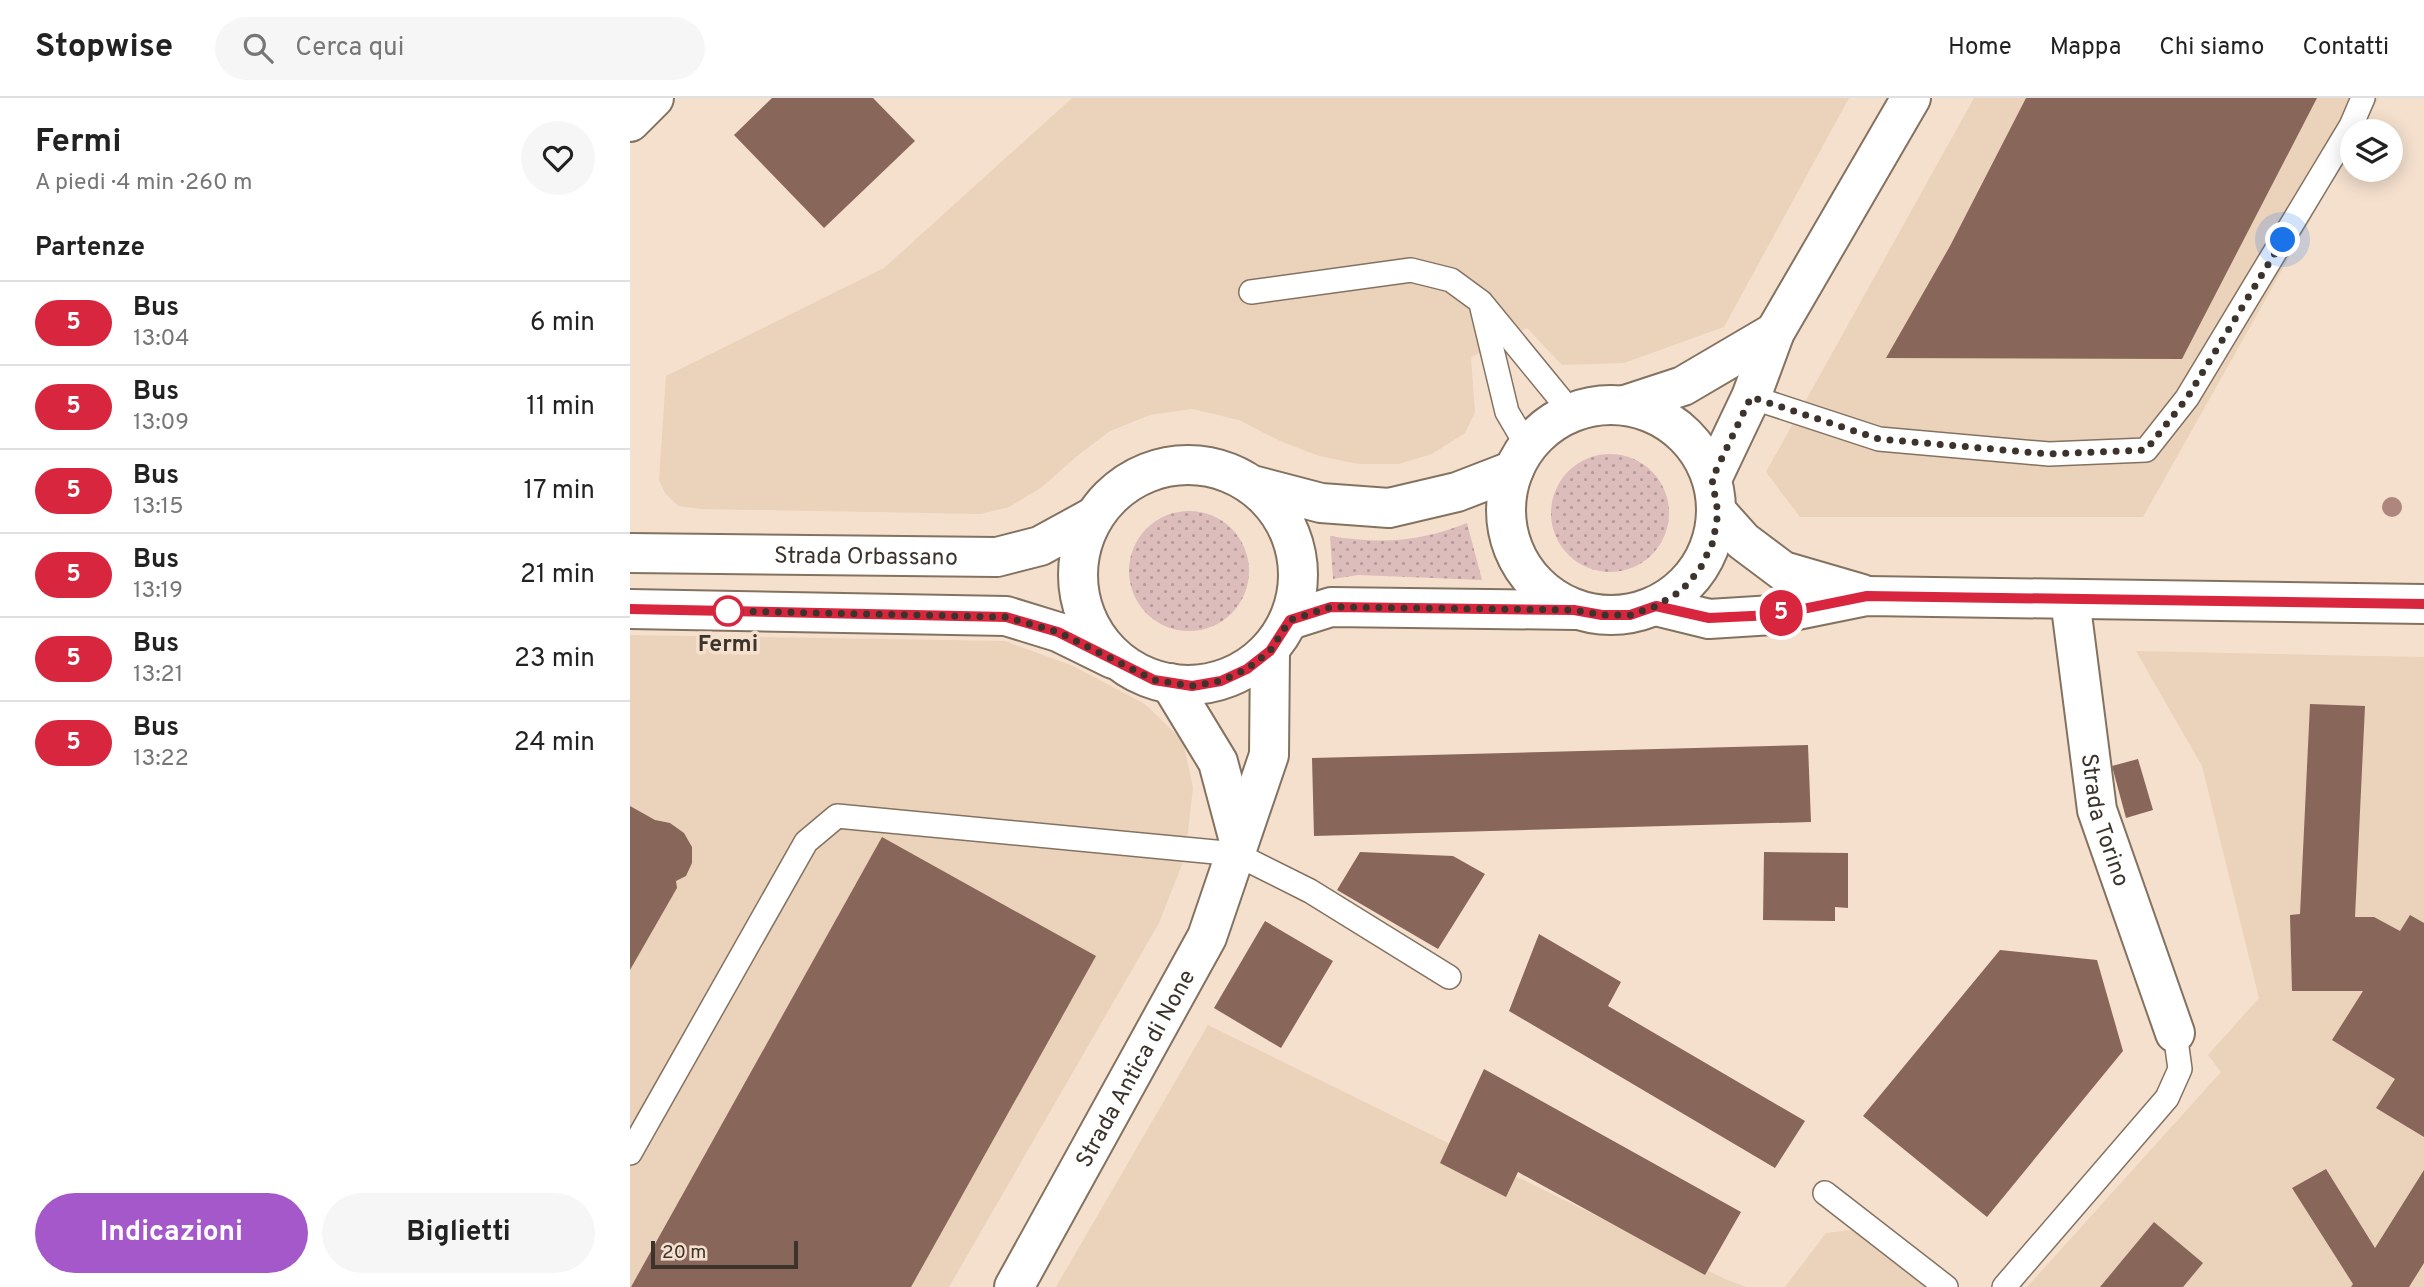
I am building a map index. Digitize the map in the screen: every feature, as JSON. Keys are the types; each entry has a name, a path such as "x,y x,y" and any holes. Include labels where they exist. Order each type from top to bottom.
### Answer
{"main road":[{"path":"630,122 654,98"},
{"path":"630,610 1006,617 1058,632 1154,680 1192,686 1221,681 1247,669 1280,635 1331,607 1574,610 1602,615 1630,615 1656,606 1681,591 1700,569 1713,542 1715,496 1776,332 1911,98"},
{"path":"1625,405 1683,386 1776,332"},
{"path":"1574,610 1550,596 1529,576 1514,552 1507,525 1506,497 1520,458 1547,426 1571,412 1598,405 1625,405 1654,414 1680,429 1700,452 1715,496 1743,541 1783,571 1867,596"},
{"path":"1121,662 1100,642 1086,617 1078,589 1079,552 1093,517 1118,489 1149,471 1186,464 1222,469 1256,486 1321,503 1389,508 1457,492 1520,458"},
{"path":"1256,486 1281,513 1296,547 1300,584 1280,635"},
{"name":"Strada Orbassano","path":"630,553 997,557 1040,546 1093,517"},
{"path":"1656,606 1709,618 1773,615 1867,596 2424,604"},
{"name":"Strada Torino","path":"2070,599 2097,810 2175,1033"},
{"name":"Strada Antica di None","path":"1014,1287 1207,937 1269,755 1280,635"},
{"path":"1170,683 1218,762 1237,848"}],"lane":[{"path":"1751,397 1879,439 2049,454 2146,450 2187,398 2351,126 2363,98"},
{"path":"1251,292 1411,270 1451,280 1481,302 1571,412"},
{"path":"1481,302 1520,458"},
{"path":"630,1153 806,842 836,816 1237,848 1449,977"},
{"path":"2004,1287 2167,1098 2179,1069 2175,1033"},
{"path":"1825,1193 1946,1287"}],"shaded area":[{"path":"1072,98 1849,98 1724,327 1624,363 1562,365 1527,328 1471,357 1475,412 1465,433 1432,454 1399,464 1358,464 1319,456 1280,441 1239,420 1192,409 1150,415 1110,431 1042,487 1009,507 981,514 701,509 678,506 665,493 659,480 666,376 884,268"},
{"path":"1974,98 2379,98 2367,119 2340,119 2340,167 2143,517 1800,517 1766,472"},
{"path":"1610,454 1633,458 1652,471 1665,490 1669,513 1665,536 1652,555 1633,568 1610,572 1587,568 1568,555 1555,536 1551,513 1555,490 1568,471 1587,458"},
{"path":"1189,511 1212,515 1232,528 1245,548 1249,571 1245,594 1232,614 1212,627 1189,631 1166,627 1146,614 1133,594 1129,571 1133,548 1146,528 1166,515"},
{"path":"1467,523 1482,580 1358,575 1333,579 1330,536 1400,540 1433,534"},
{"path":"630,635 1005,641 1073,666 1145,704 1183,741 1193,788 1185,857 1159,923 949,1287 630,1287"},
{"path":"2136,651 2424,657 2424,1287 2027,1287 2221,1072 2208,1055 2259,998 2202,766"},
{"path":"1208,1025 1727,1280 1747,1287 1056,1287"},
{"path":"1859,1229 1928,1287 1785,1287 1826,1233"}],"building":[{"path":"772,98 873,98 915,141 824,228 734,135"},
{"path":"2026,98 2317,98 2182,359 1886,358 1950,246"},
{"path":"2310,704 2365,706 2355,917 2374,917 2400,931 2410,915 2424,923 2424,1137 2376,1108 2395,1079 2332,1040 2363,991 2292,991 2290,915 2300,914"},
{"path":"1808,745 1811,822 1314,836 1312,758"},
{"path":"2138,759 2153,810 2126,818 2112,766"},
{"path":"630,806 655,820 670,823 684,833 692,847 692,863 686,876 676,881 677,888 630,970"},
{"path":"882,837 1096,956 911,1287 631,1287"},
{"path":"1360,852 1453,856 1485,874 1438,949 1337,890"},
{"path":"1764,852 1848,853 1848,908 1835,907 1835,921 1763,920"},
{"path":"1265,921 1333,961 1281,1048 1214,1008"},
{"path":"1539,934 1621,982 1608,1006 1805,1121 1775,1168 1509,1011"},
{"path":"2000,950 2097,960 2123,1051 1987,1217 1863,1116"},
{"path":"1484,1069 1741,1212 1705,1275 1518,1172 1506,1197 1440,1163"},
{"path":"2326,1169 2375,1248 2424,1170 2424,1263 2409,1287 2351,1287 2353,1284 2292,1188"},
{"path":"2154,1222 2203,1263 2183,1287 2100,1287"}],"bus line":[{"name":"5","path":"630,609 1006,617 1058,632 1154,680 1192,686 1221,681 1247,669 1270,651 1290,620 1331,607 1574,610 1602,615 1630,615 1656,606 1709,618 1773,615 1867,596 2424,604"}],"place":[{"name":"Fermi","path":"728,611"}],"route":[{"path":"728,611 1006,617 1058,632 1154,680 1192,686 1221,681 1247,669 1270,651 1290,620 1331,607 1574,610 1602,615 1630,615 1656,606 1681,591 1700,569 1713,542 1718,513 1712,479 1751,397 1879,439 2049,454 2146,450 2187,398 2283,240"}]}
